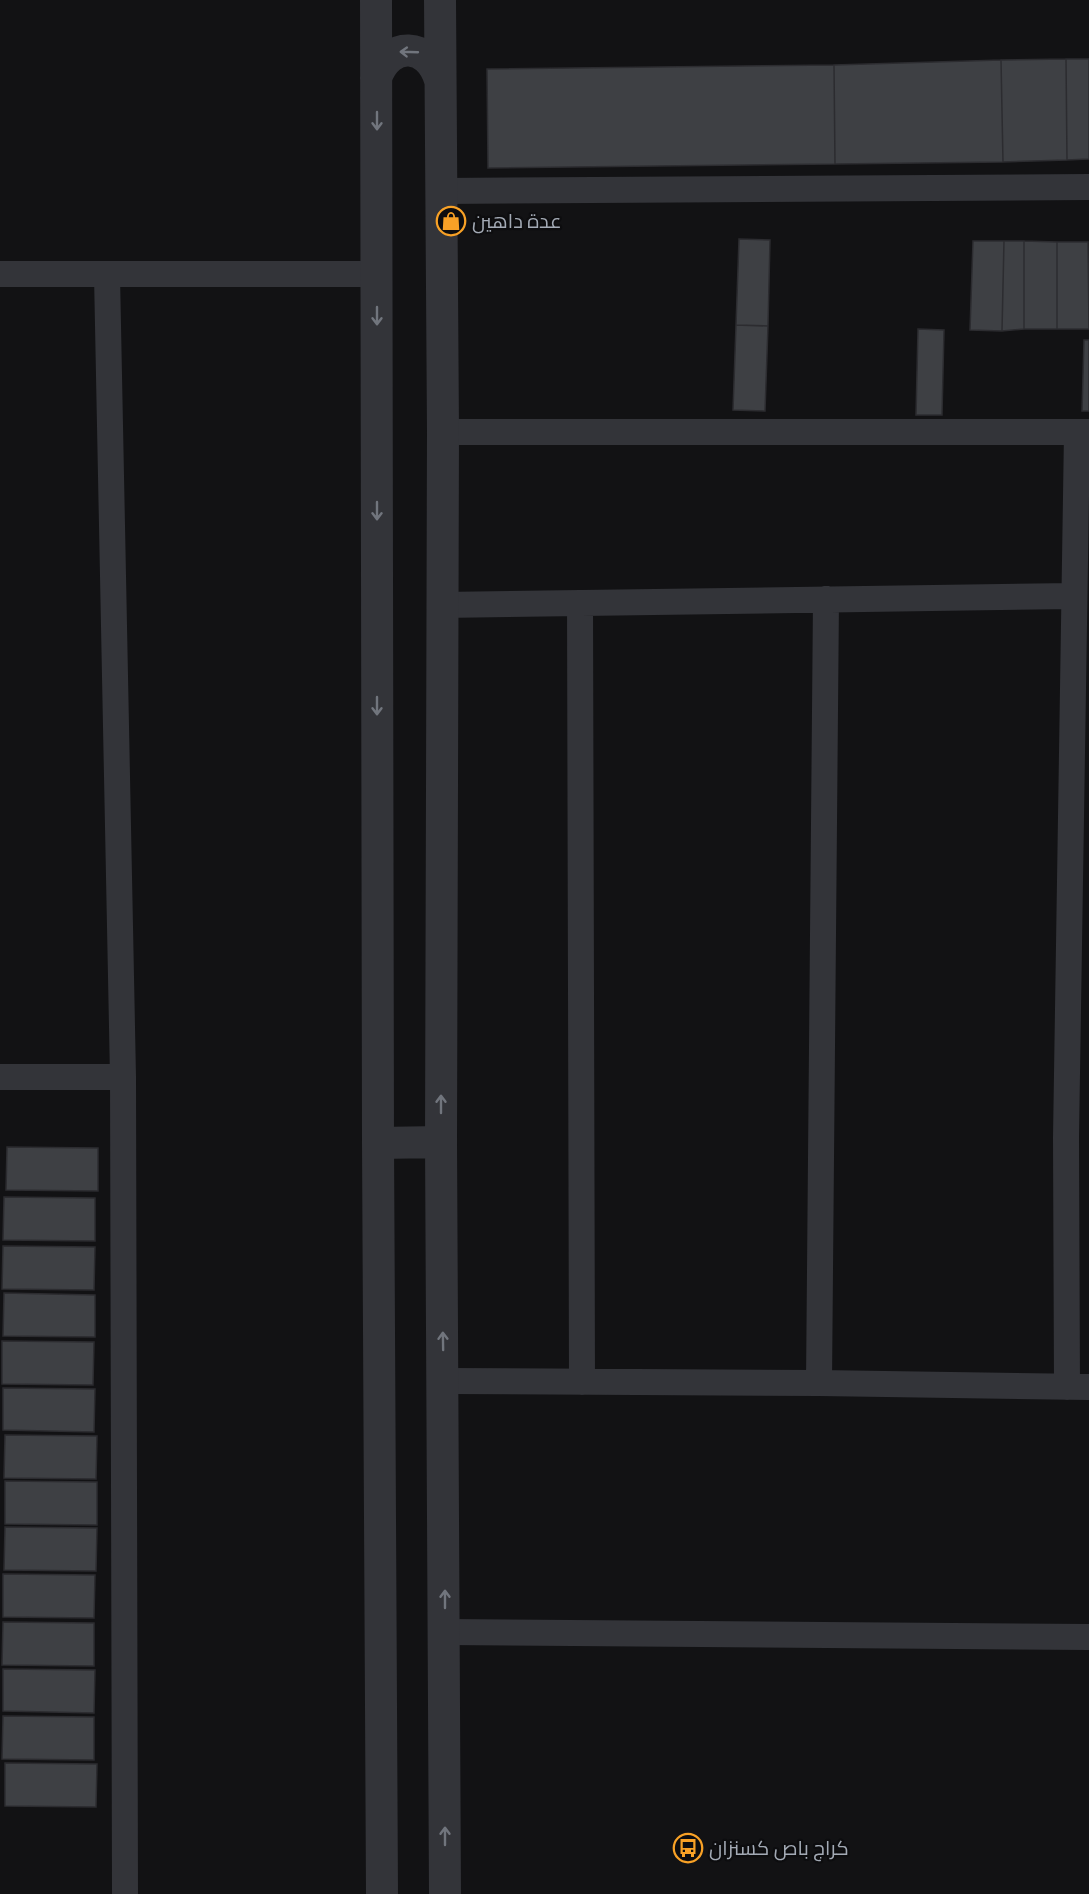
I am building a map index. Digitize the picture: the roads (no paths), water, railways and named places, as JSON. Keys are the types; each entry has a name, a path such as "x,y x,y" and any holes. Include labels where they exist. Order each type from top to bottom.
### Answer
{"street":[{"path":"376,0 382,1894"},
{"path":"440,0 443,432 441,1142 445,1894"},
{"path":"376,78 380,67 388,58 398,52 409,51 421,53 430,59 437,69 440,81"},
{"path":"441,191 1089,187"},
{"path":"0,274 377,274"},
{"path":"107,275 123,1077 124,1894"},
{"path":"443,432 1083,432 1073,596 1078,1387 444,1381"},
{"path":"441,605 1073,596"},
{"path":"819,1383 826,599"},
{"path":"580,603 582,1382"},
{"path":"0,1077 123,1077"},
{"path":"378,1143 441,1142"},
{"path":"445,1632 1089,1637"}],"place":[{"name":"عدة داهين","path":"451,221"},
{"name":"كراج باص كسنزان","path":"688,1848"}]}
